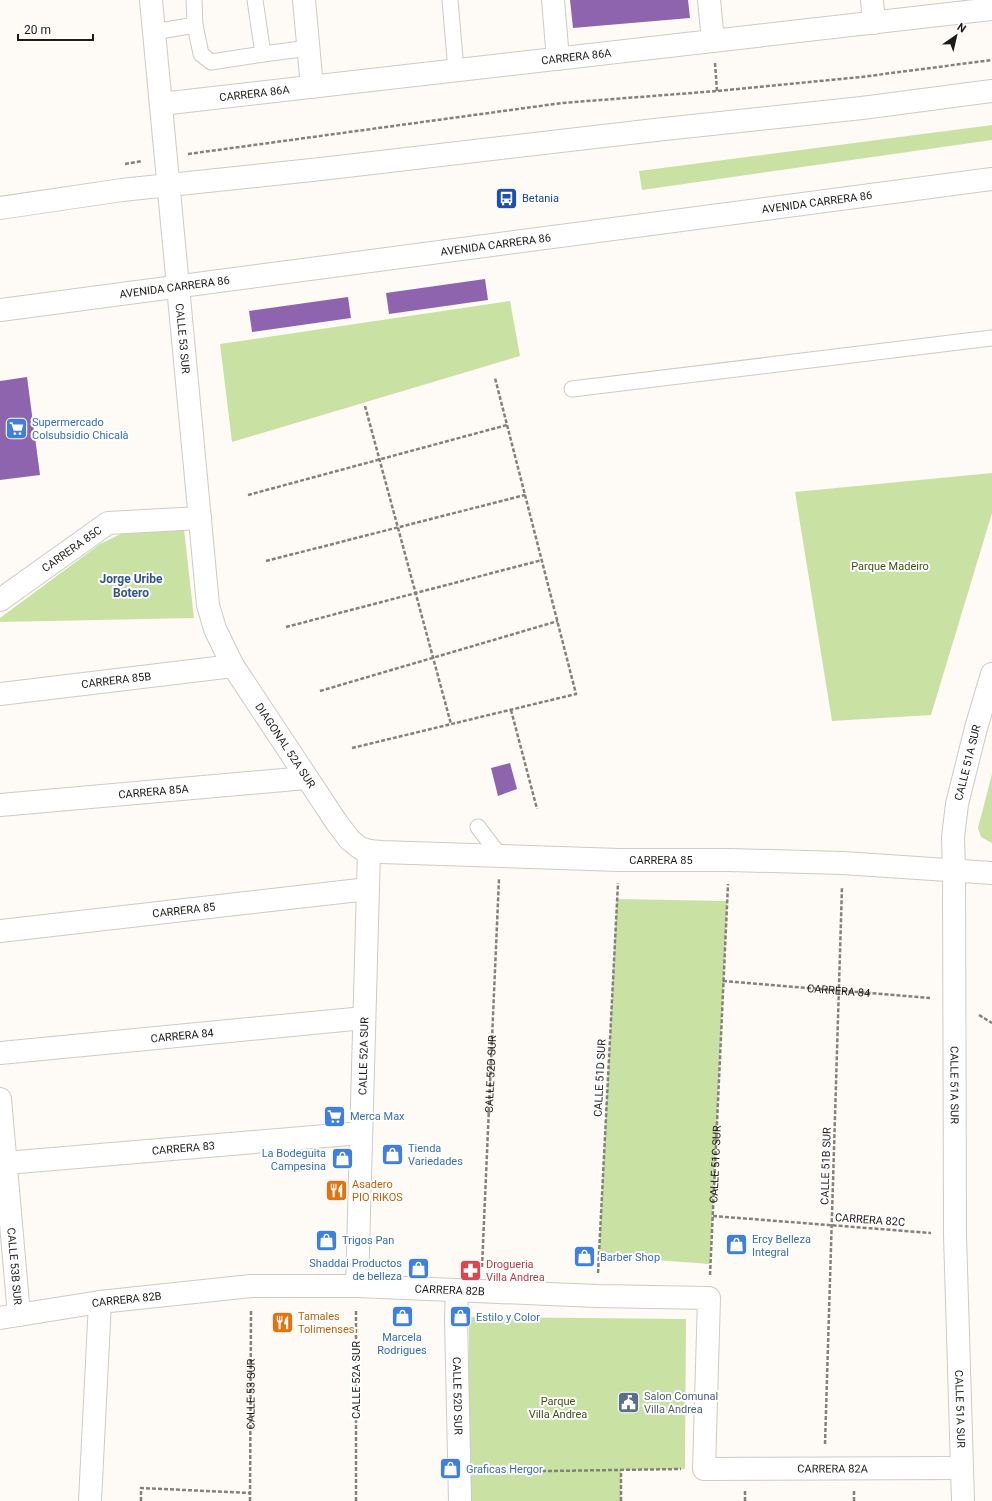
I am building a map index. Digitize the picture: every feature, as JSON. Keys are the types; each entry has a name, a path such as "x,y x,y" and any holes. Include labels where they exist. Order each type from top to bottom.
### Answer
{"street":[{"name":"CALLE 53 SUR","path":"151,0 208,605 215,629"},
{"path":"304,0 312,87"},
{"path":"553,0 558,59"},
{"path":"709,0 713,41"},
{"path":"872,0 874,23"},
{"name":"CARRERA 86A","path":"161,104 992,9"},
{"path":"0,208 70,197 169,185 869,107 992,91"},
{"name":"AVENIDA CARRERA 86","path":"0,310 992,179"},
{"name":"CARRERA 85C","path":"0,600 108,523 200,518"},
{"name":"DIAGONAL 52A SUR","path":"215,629 233,666 337,823 350,840 360,848 369,851"},
{"name":"CARRERA 85B","path":"0,694 233,666"},
{"name":"CALLE 51A SUR","path":"962,1501 955,1234 953,836 957,804 976,728 992,674"},
{"name":"CARRERA 85A","path":"0,804 306,778"},
{"name":"CARRERA 85","path":"369,851 619,860 729,860 842,863 954,870"},
{"name":"CALLE 52A SUR","path":"356,1286 369,851"},
{"path":"954,870 992,873"},
{"name":"CARRERA 85","path":"0,931 368,889"},
{"name":"CARRERA 84","path":"0,1053 364,1018"},
{"name":"CALLE 53B SUR","path":"0,1099 6,1163 9,1316"},
{"name":"CARRERA 83","path":"6,1163 361,1133"},
{"name":"CARRERA 82B","path":"9,1316 100,1302 251,1286 356,1286 597,1296 709,1298"},
{"name":"CALLE 52D SUR","path":"457,1291 456,1319 460,1501"},
{"path":"704,1469 709,1298"},
{"path":"90,1501 100,1302"},
{"name":"CARRERA 82A","path":"704,1469 961,1468"}],"lane":[{"path":"194,0 195,25 201,54 211,62 309,48"},
{"path":"255,0 263,54"},
{"path":"450,0 456,70"},
{"path":"154,32 195,25"},
{"path":"572,389 992,338"},
{"path":"478,827 500,856"}],"path":[{"path":"220,149 562,103 717,91 861,77 992,60"},
{"path":"352,748 576,694 495,378"},
{"path":"365,406 451,724"},
{"path":"248,495 507,425"},
{"path":"266,561 526,495"},
{"path":"286,628 542,560"},
{"path":"320,691 558,621"},
{"path":"510,710 538,809"},
{"name":"CALLE 52D SUR","path":"481,1292 500,856"},
{"name":"CALLE 51D SUR","path":"597,1296 619,860"},
{"name":"CALLE 51C SUR","path":"709,1298 729,860"},
{"name":"CALLE 51B SUR","path":"824,1469 842,863"},
{"name":"CARRERA 84","path":"723,981 954,1000"},
{"name":"CARRERA 82C","path":"712,1216 955,1234"},
{"name":"CALLE 53 SUR","path":"250,1501 251,1286"},
{"name":"CALLE 52A SUR","path":"356,1286 356,1501"},
{"path":"460,1473 704,1469"},
{"path":"621,1470 621,1501"},
{"path":"141,1501 141,1488 250,1493"}],"green space":[{"path":"992,125 992,140 642,190 639,171"},
{"path":"510,301 520,356 232,442 220,344"},
{"name":"Parque Madeiro","path":"992,473 992,513 931,715 832,721 795,492"},
{"path":"184,529 194,618 0,622 0,618 100,544 129,530"},
{"path":"992,774 992,843 981,837 978,828"},
{"path":"617,899 727,901 710,1264 599,1256"},
{"name":"Parque Villa Andrea","path":"469,1317 686,1319 685,1469 621,1470 621,1501 469,1501"}],"building":[{"path":"570,0 688,0 690,18 573,28"},
{"path":"485,279 488,300 389,314 386,293"},
{"path":"348,297 351,318 252,332 249,311"},
{"name":"Supermercado Colsubsidio Chicalà","path":"27,377 40,475 0,480 0,381"},
{"path":"510,763 517,789 498,796 491,768"}],"place":[{"name":"Betania","path":"506,198"},
{"name":"Supermercado Colsubsidio Chicalà","path":"17,428"},
{"name":"Merca Max","path":"334,1116"},
{"name":"Tienda Variedades","path":"393,1154"},
{"name":"La Bodeguita Campesina","path":"342,1159"},
{"name":"Asadero PIO RIKOS","path":"336,1190"},
{"name":"Trigos Pan","path":"326,1240"},
{"name":"Ercy Belleza Integral","path":"737,1245"},
{"name":"Barber Shop","path":"584,1257"},
{"name":"Shaddai Productos de belleza","path":"418,1269"},
{"name":"Drogueria Villa Andrea","path":"470,1270"},
{"name":"Marcela Rodrigues","path":"402,1317"},
{"name":"Estilo y Color","path":"460,1317"},
{"name":"Tamales Tolimenses","path":"283,1322"},
{"name":"Salon Comunal Villa Andrea","path":"629,1402"},
{"name":"Graficas Hergor","path":"450,1469"}],"district":[{"name":"Jorge Uribe Botero","path":"131,586"}]}
